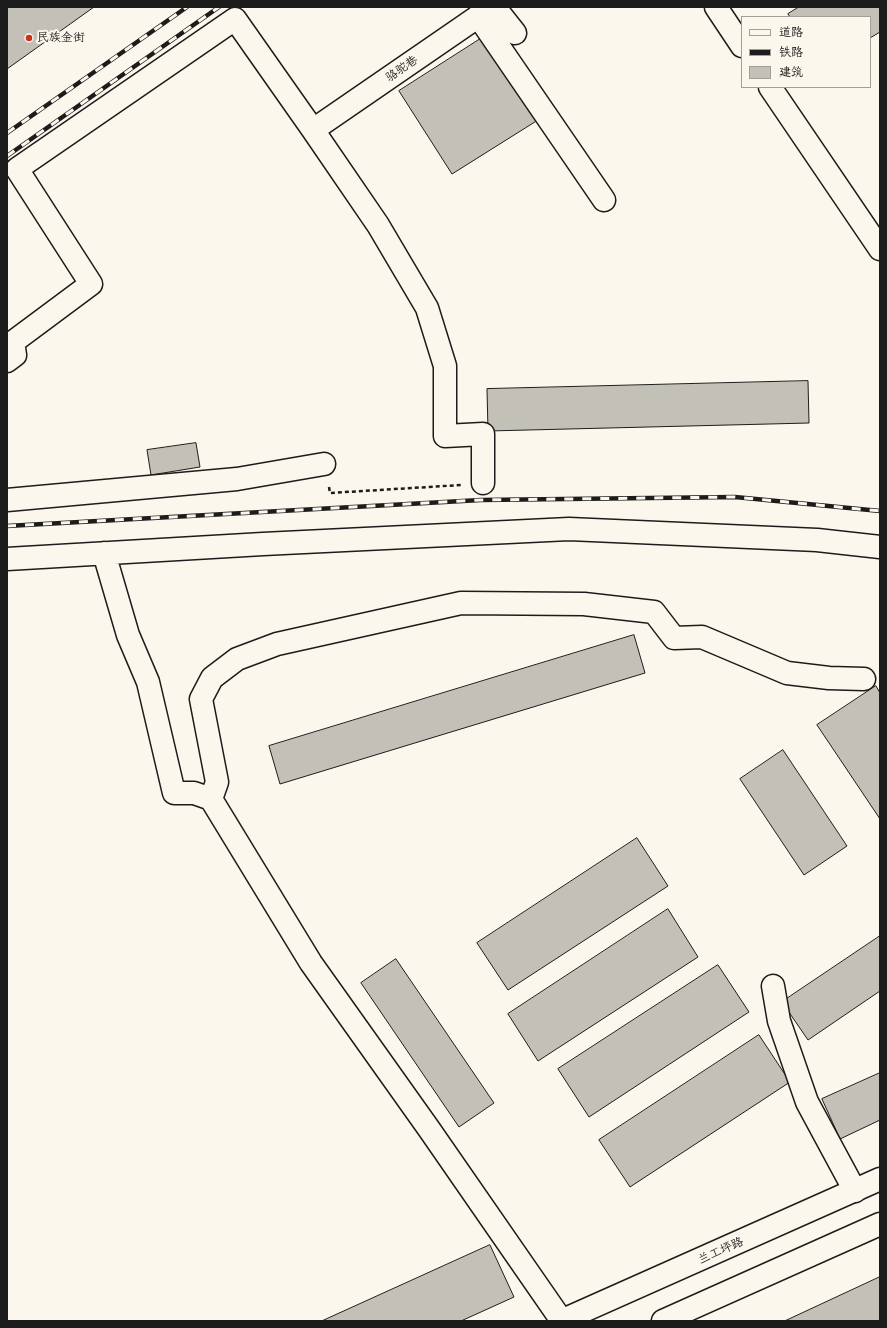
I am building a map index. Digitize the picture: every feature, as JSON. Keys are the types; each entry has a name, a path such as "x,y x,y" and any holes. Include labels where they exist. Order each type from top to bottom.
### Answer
{"main road":[{"path":"716,7 741,44"},
{"path":"485,11 500,14 515,33"},
{"path":"485,11 604,200"},
{"name":"骆驼巷","path":"314,130 485,11"},
{"path":"7,361 15,354 13,342 91,284 17,169 235,19 314,130 378,224 427,308 446,366 445,436 483,434 483,483"},
{"path":"771,88 880,249"},
{"path":"7,500 237,479 324,464"},
{"path":"7,559 569,529 817,540 880,547"},
{"path":"104,553 128,635 148,682 174,793 194,793 211,799 311,963 429,1129 562,1321"},
{"path":"211,799 217,782 201,699 212,678 237,658 277,644 461,604 584,604 654,612 674,638 702,637 787,673 829,678 864,679"},
{"path":"773,986 779,1021 807,1102 855,1191"},
{"name":"兰工坪路","path":"562,1321 880,1179"},
{"path":"663,1321 880,1224"}],"path":[{"path":"324,464 330,493 483,483"}],"building":[{"name":"民族金街","path":"7,7 94,7 7,69"},
{"path":"799,7 880,7 880,32 871,37 871,16 789,16 788,14"},
{"path":"485,36 538,120 452,174 399,91"},
{"path":"808,381 809,423 488,431 487,389"},
{"path":"196,443 200,467 151,475 147,450"},
{"path":"634,635 645,673 280,784 269,746"},
{"path":"876,686 880,693 880,819 817,725"},
{"path":"783,750 847,846 804,875 740,779"},
{"path":"637,838 668,886 508,990 477,943"},
{"path":"668,909 698,957 538,1061 508,1014"},
{"path":"880,936 880,991 808,1040 782,1002"},
{"path":"396,959 494,1103 459,1127 361,983"},
{"path":"718,965 749,1012 589,1117 558,1069"},
{"path":"759,1035 790,1082 630,1187 599,1140"},
{"path":"880,1073 880,1120 840,1139 822,1099"},
{"path":"490,1245 514,1297 461,1321 322,1321"},
{"path":"880,1277 880,1320 878,1321 785,1321"}],"railway":[{"path":"7,133 187,7"},
{"path":"7,156 219,7"},
{"path":"7,526 481,500 735,497 880,511"}],"place":[{"name":"民族金街","path":"29,38"}]}
